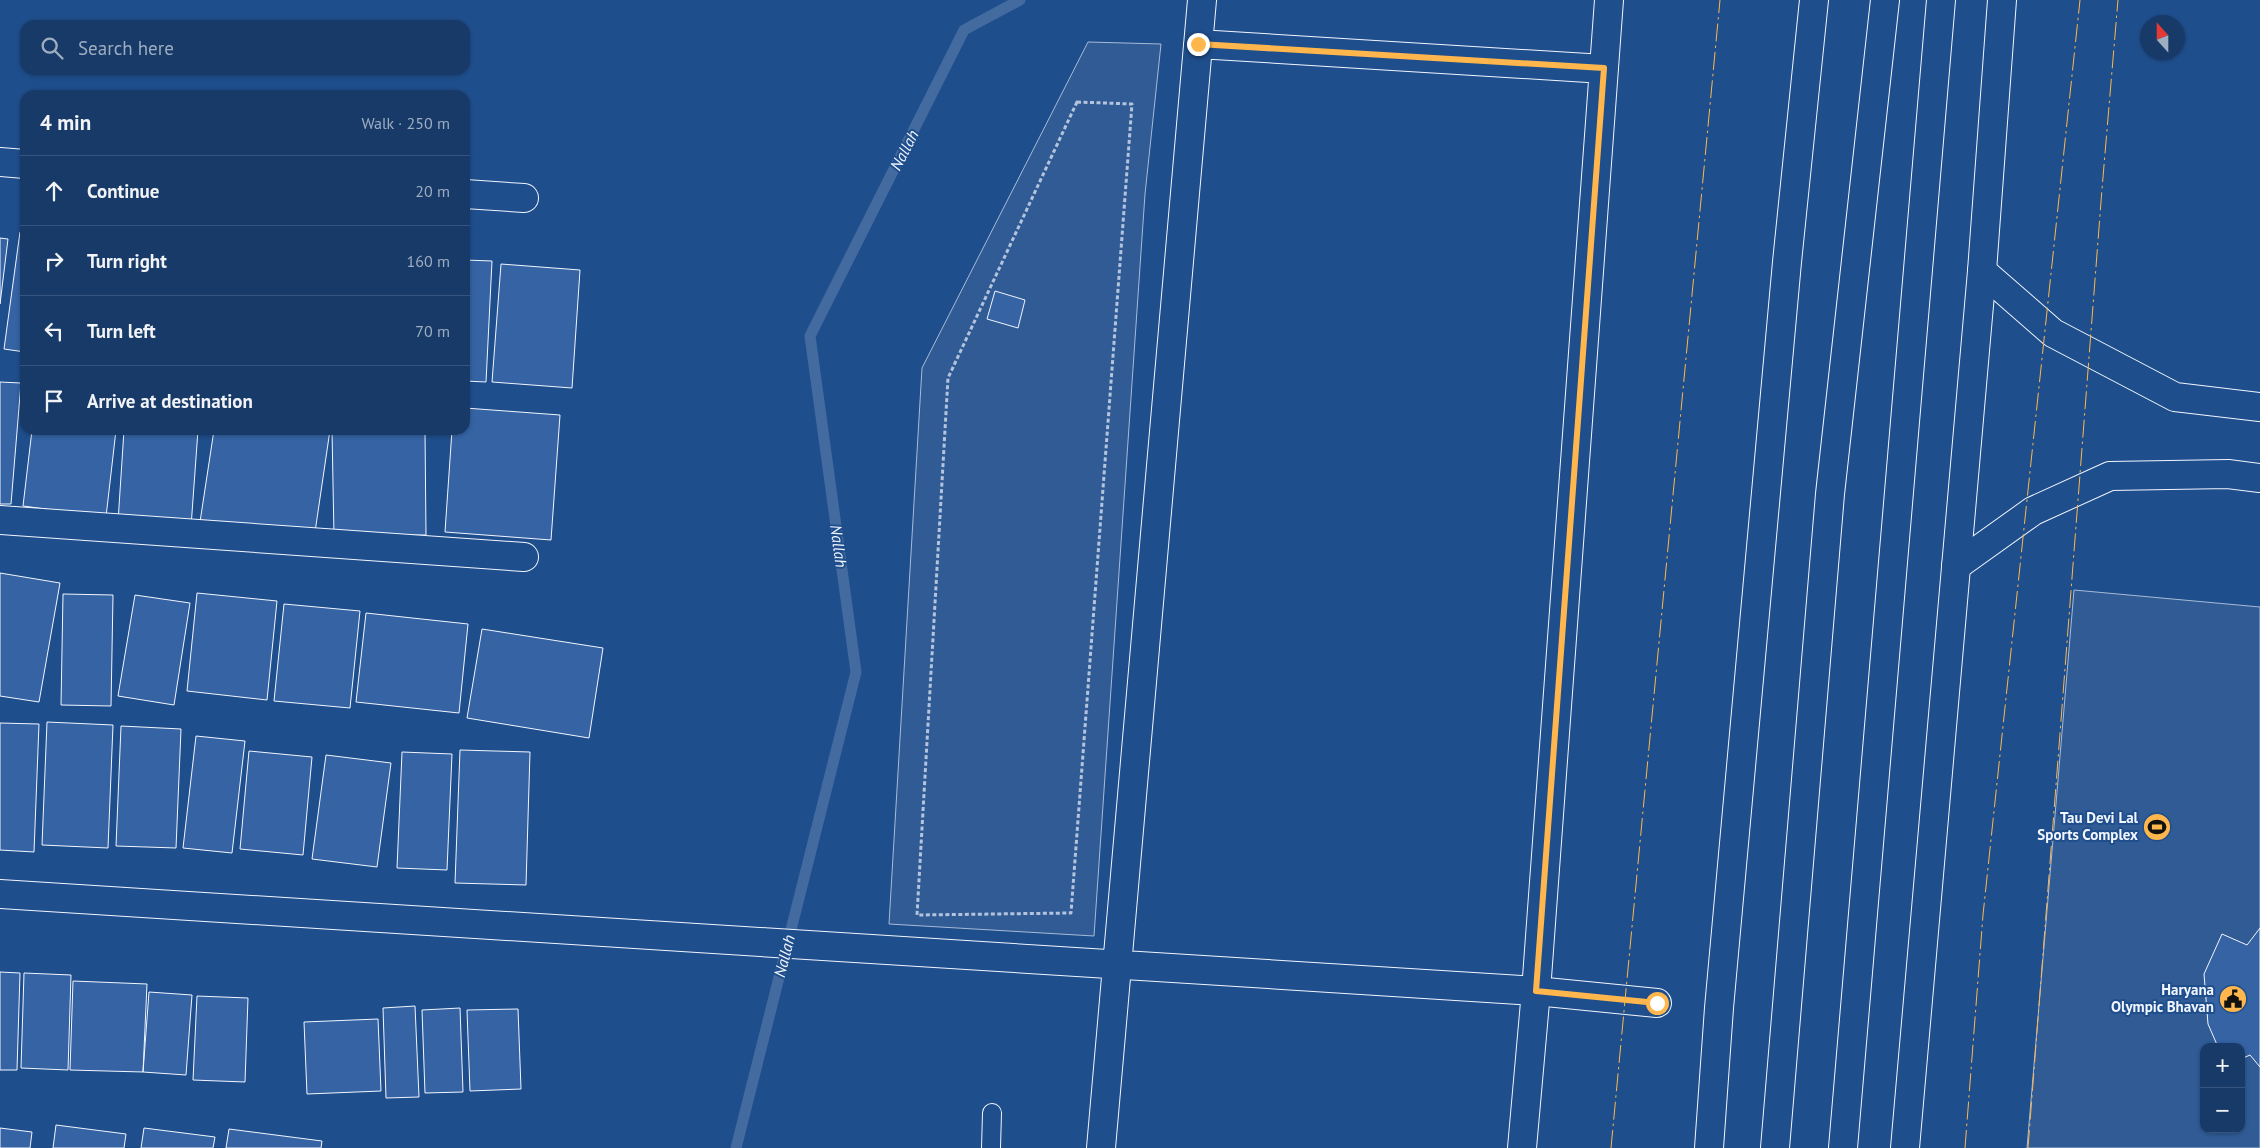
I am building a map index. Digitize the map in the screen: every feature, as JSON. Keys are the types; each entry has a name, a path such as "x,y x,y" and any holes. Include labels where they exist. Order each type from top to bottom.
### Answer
{"main road":[{"path":"1101,1148 1202,0"},
{"path":"1522,1148 1536,991 1609,0"},
{"path":"1709,1148 1719,1008 1787,262 1814,0"},
{"path":"1775,1148 1829,502 1885,0"},
{"path":"1843,1148 1941,0"},
{"path":"1905,1148 1982,271 2002,0"},
{"path":"1198,44 1604,68"},
{"path":"0,162 20,164"},
{"path":"470,194 524,198"},
{"path":"1982,271 2053,333 2176,397 2260,407"},
{"path":"1956,566 2033,511 2110,476 2228,474 2260,478"},
{"path":"0,520 524,557"},
{"path":"0,894 1536,991 1657,1003"}],"lane":[{"path":"991,1148 992,1113"}],"path":[{"path":"1077,102 1132,104 1071,913 917,915 948,378 1077,102"}],"shaded area":[{"path":"1088,42 1161,44 1145,194 1094,936 889,924 922,368"},
{"name":"Tau Devi Lal Sports Complex","path":"2074,590 2260,607 2260,1148 2027,1148"}],"building":[{"path":"20,232 20,351 4,349"},
{"path":"0,238 8,239 0,304"},
{"path":"470,260 492,261 486,382 470,381"},
{"path":"501,264 580,270 572,388 492,382"},
{"path":"995,291 1025,300 1018,328 987,319"},
{"path":"0,382 20,383 11,504 0,504"},
{"path":"470,408 560,415 551,540 445,532 452,435 470,435"},
{"path":"31,435 115,435 106,517 23,506"},
{"path":"124,435 198,435 191,527 118,522"},
{"path":"213,435 329,435 314,539 200,522"},
{"path":"332,435 425,435 426,535 334,536"},
{"path":"0,573 60,583 39,702 0,696"},
{"path":"197,593 277,601 267,700 187,691"},
{"path":"63,594 113,595 111,706 61,705"},
{"path":"135,595 190,603 174,705 118,696"},
{"path":"284,604 360,611 350,708 274,701"},
{"path":"366,613 468,624 459,713 356,702"},
{"path":"482,629 603,648 589,738 467,718"},
{"path":"47,722 113,725 108,848 42,845"},
{"path":"0,723 39,724 34,852 0,850"},
{"path":"121,726 181,729 176,848 116,846"},
{"path":"196,736 245,741 232,853 183,848"},
{"path":"460,750 530,752 526,885 455,883"},
{"path":"249,751 312,757 303,855 240,849"},
{"path":"402,752 452,754 447,870 397,868"},
{"path":"326,755 391,763 377,867 312,859"},
{"name":"Haryana Olympic Bhavan","path":"2260,928 2260,1067 2250,1055 2245,1057 2245,1043 2216,1043 2208,1024 2204,974 2222,934 2247,945"},
{"path":"0,972 20,973 17,1070 0,1070"},
{"path":"24,973 71,975 68,1070 21,1068"},
{"path":"73,981 147,984 143,1072 70,1070"},
{"path":"149,992 192,995 186,1075 143,1072"},
{"path":"197,996 248,998 245,1082 193,1080"},
{"path":"415,1006 419,1097 386,1098 383,1008"},
{"path":"460,1008 463,1092 425,1093 422,1010"},
{"path":"518,1009 521,1089 470,1091 467,1010"},
{"path":"378,1019 381,1091 307,1094 304,1022"},
{"path":"56,1125 126,1134 124,1148 53,1148"},
{"path":"0,1128 32,1132 30,1148 0,1148"},
{"path":"144,1128 215,1137 213,1148 141,1148"},
{"path":"229,1129 322,1141 321,1148 226,1148"}],"waterway":[{"name":"Nallah","path":"736,1148 856,672 810,336 964,30 1020,0"}],"power":[{"path":"1611,1148 1720,0"},
{"path":"1965,1148 1983,915 2080,0"},
{"path":"2028,1148 2118,0"}],"place":[{"name":"Tau Devi Lal Sports Complex","path":"2157,827"},
{"name":"Haryana Olympic Bhavan","path":"2233,999"}],"route":[{"path":"1198,44 1604,68 1536,991 1657,1003"}]}
